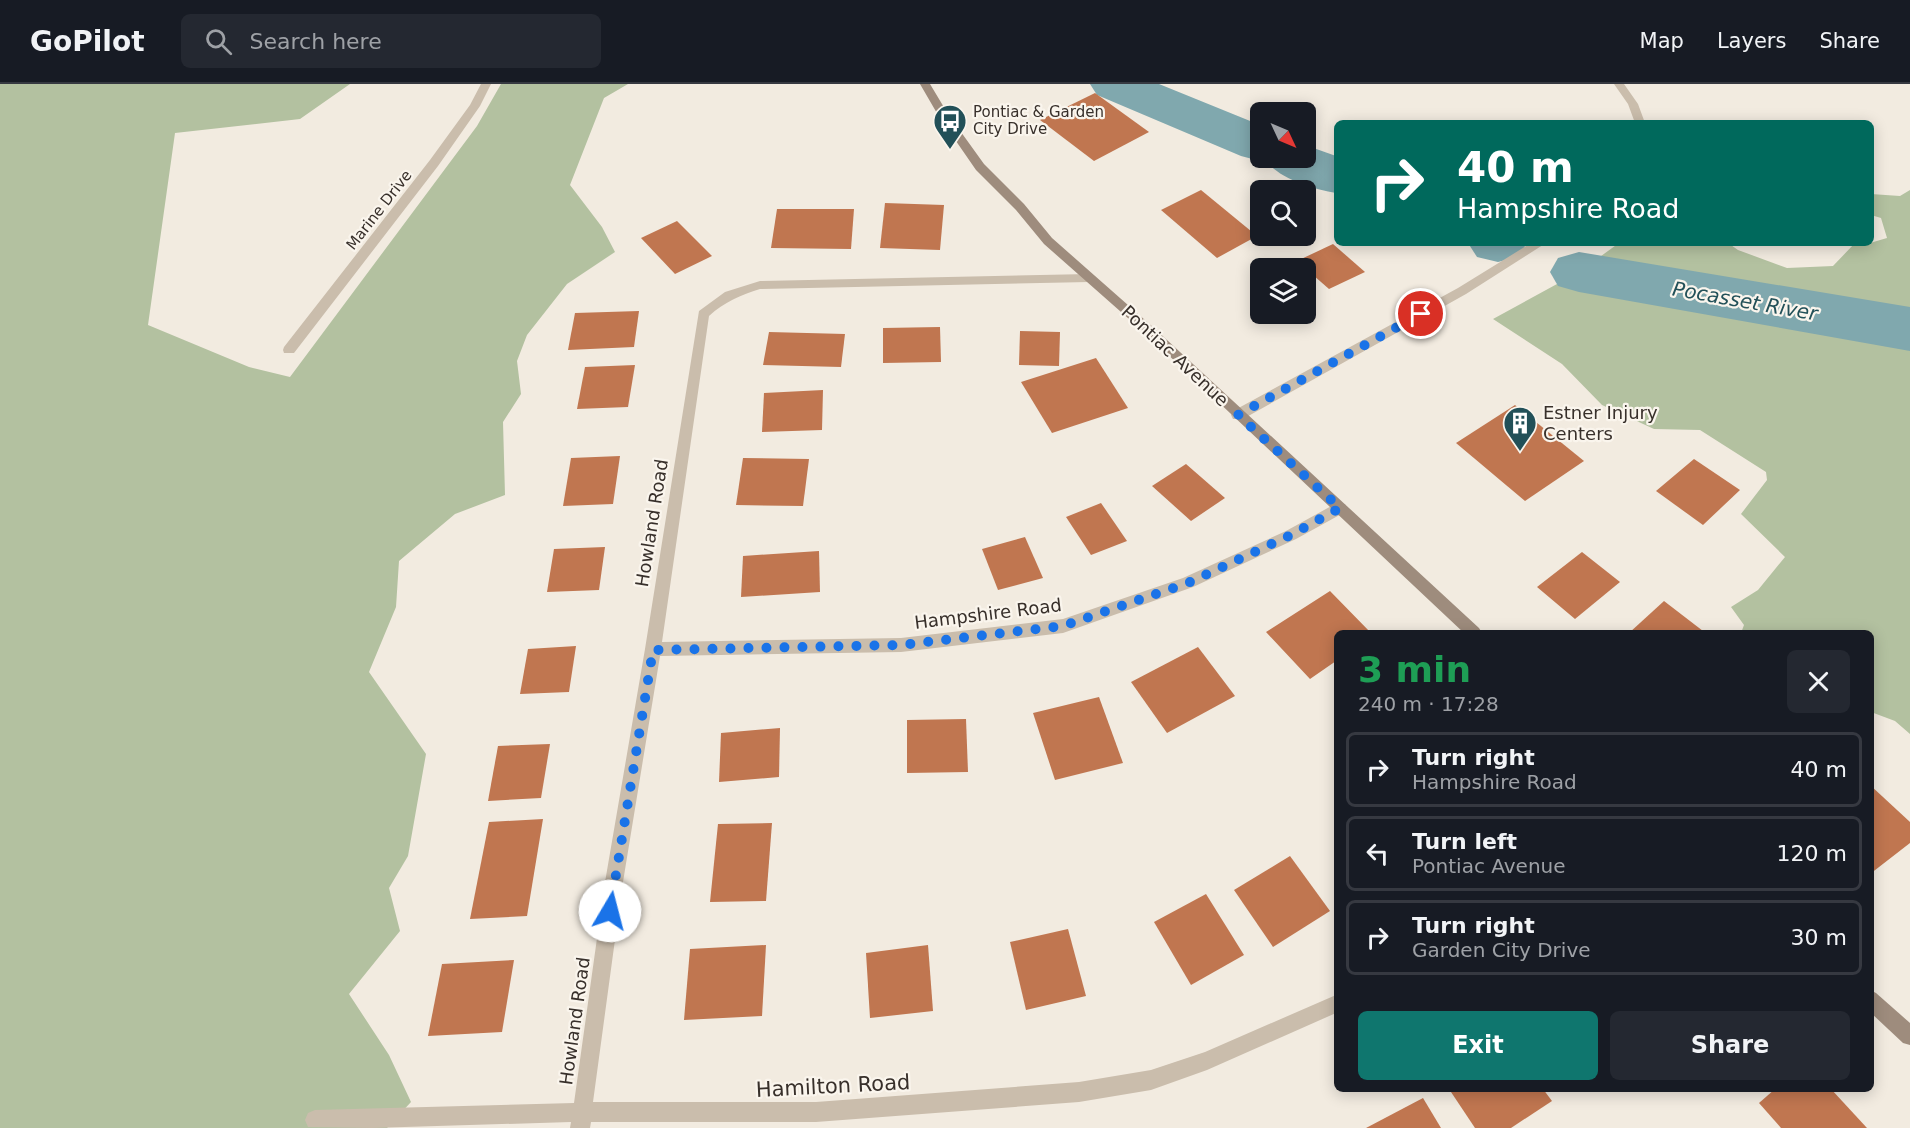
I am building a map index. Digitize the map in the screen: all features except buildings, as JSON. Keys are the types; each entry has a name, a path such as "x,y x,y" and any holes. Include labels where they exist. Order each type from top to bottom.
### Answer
{"main road":[{"name":"Pontiac Avenue","path":"925,84 943,115 980,167 1020,207 1048,241 1150,331 1471,630"},
{"path":"1874,1003 1910,1036"}],"street":[{"name":"Marine Drive","path":"289,350 434,164 475,106 486,84"},
{"path":"1619,84 1633,104 1639,120"},
{"path":"1238,415 1462,291 1535,246"},
{"name":"Howland Road","path":"581,1120 614,888 653,650 703,314 730,293 760,285 1089,278"},
{"name":"Hampshire Road","path":"653,650 901,645 1063,626 1188,583 1291,535 1340,508"},
{"name":"Hamilton Road","path":"315,1120 581,1120 816,1112 1079,1092 1151,1080 1207,1061 1334,1006"}],"green space":[{"path":"0,84 350,84 300,119 175,133 148,325 249,367 290,377 477,126 501,84 628,84 604,98 570,185 602,227 615,252 567,284 527,335 517,361 521,394 503,422 505,495 455,514 399,561 396,607 369,672 426,754 408,856 389,888 400,931 349,994 389,1055 411,1102 387,1128 0,1128"},
{"path":"1910,190 1910,734 1895,721 1874,713 1874,630 1742,630 1744,625 1731,607 1758,590 1785,557 1741,514 1767,480 1766,472 1700,430 1654,429 1602,405 1562,364 1493,319 1579,272 1615,246 1732,246 1787,268 1833,266 1852,246 1874,246 1874,242 1887,238 1881,218 1874,216 1874,194 1900,196"}],"waterway":[{"name":"Pocasset River","path":"1115,84 1250,140"},
{"name":"Pocasset River","path":"1316,168 1334,175"},
{"name":"Pocasset River","path":"1579,272 1910,329"}],"place":[{"name":"Pontiac & Garden City Drive","path":"950,150"},
{"name":"Estner Injury Centers","path":"1520,452"}],"route":[{"path":"610,911 653,650 901,645 1063,626 1188,583 1291,535 1340,508 1238,415 1421,314"}]}
